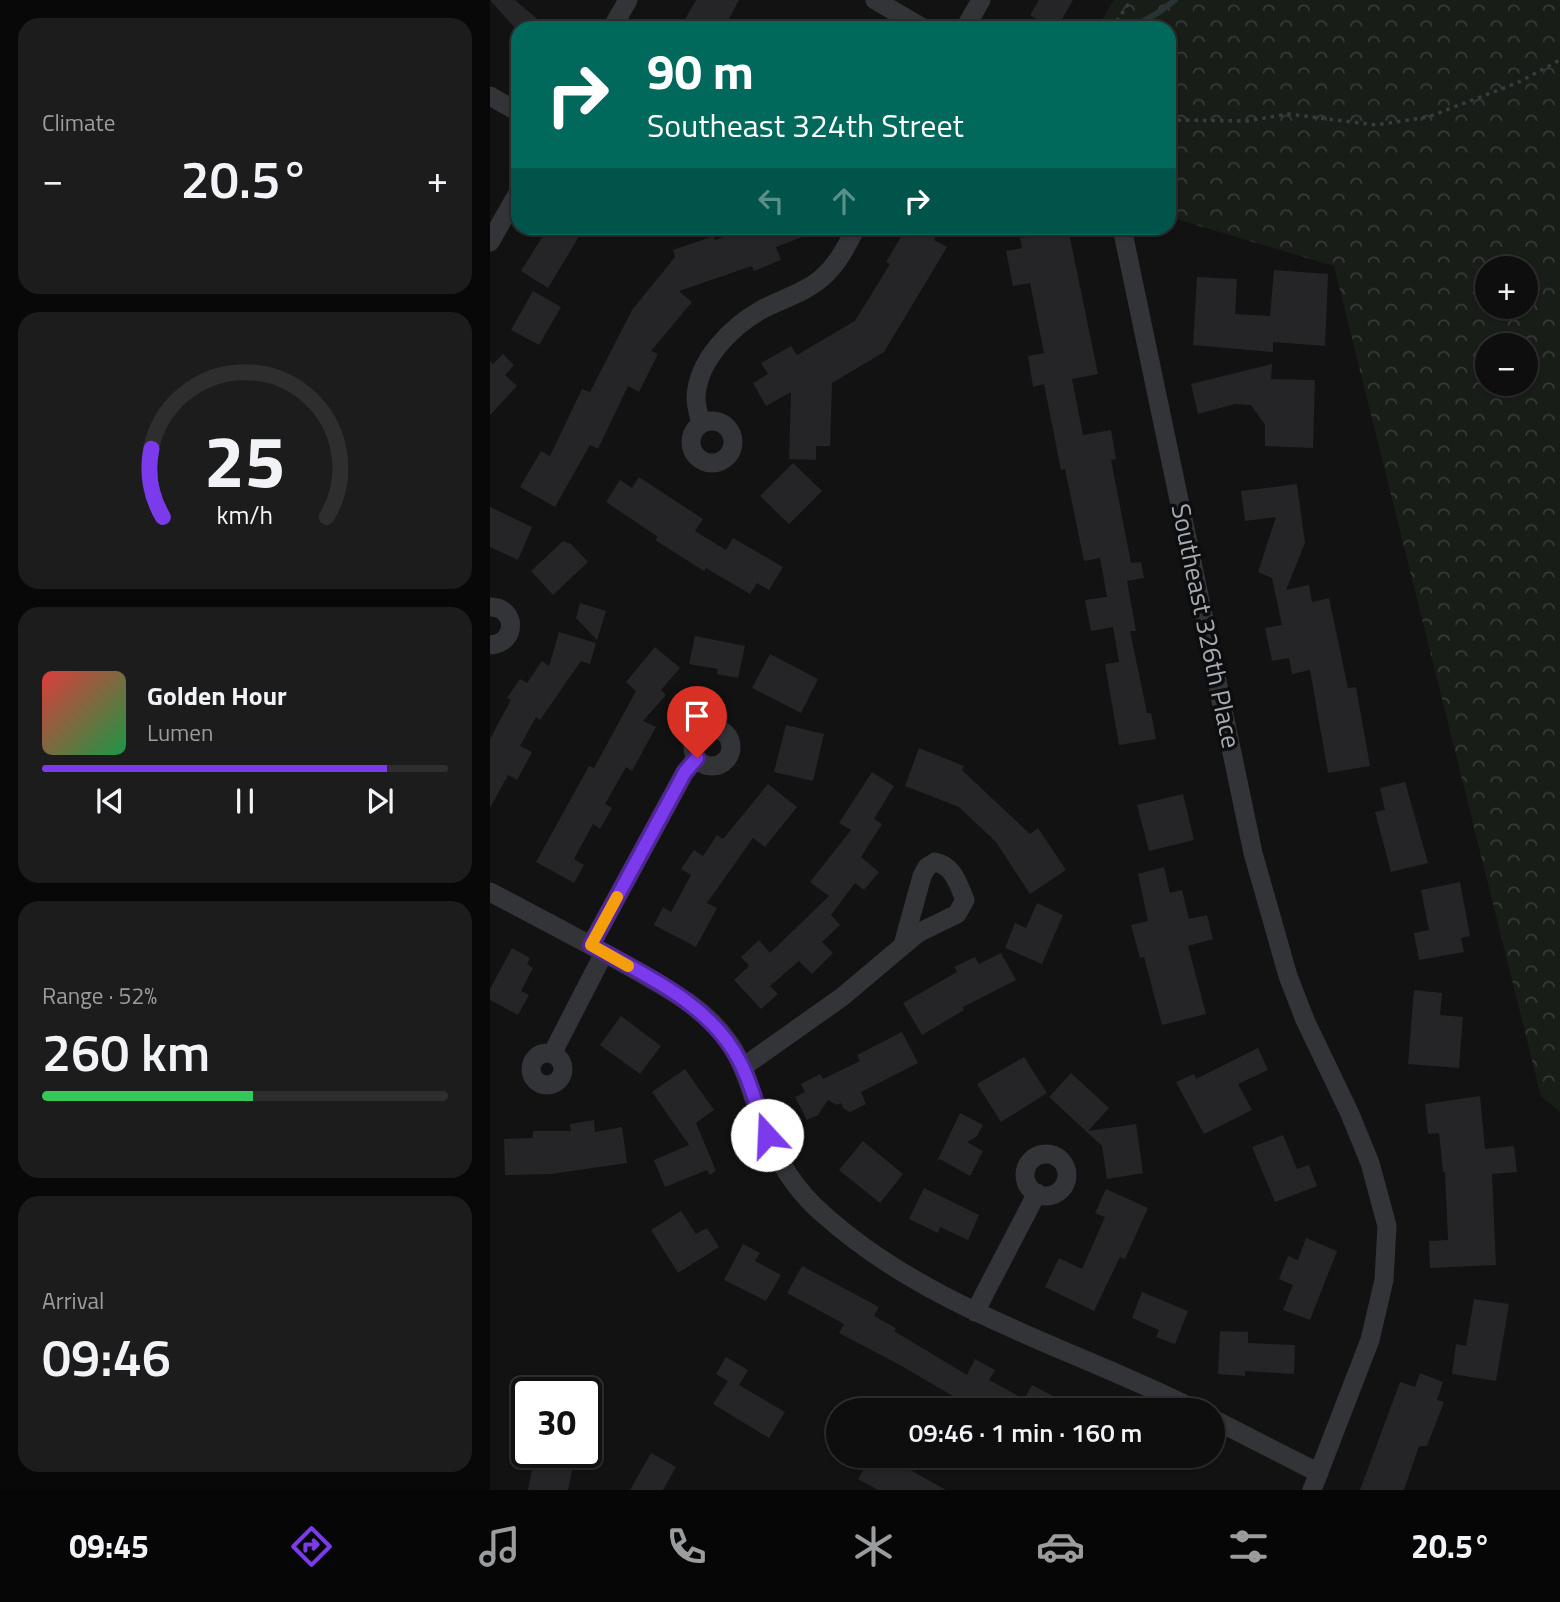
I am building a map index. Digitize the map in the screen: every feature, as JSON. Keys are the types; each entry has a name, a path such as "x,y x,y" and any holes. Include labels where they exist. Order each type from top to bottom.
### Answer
{"street":[{"path":"616,21 628,0"},
{"path":"875,0 911,21"},
{"path":"969,21 981,0"},
{"path":"490,96 511,108"},
{"path":"490,242 511,205"},
{"path":"701,424 696,398 702,372 716,349 736,327 761,310 805,289 827,274 852,235"},
{"name":"Southeast 326th Place","path":"1123,235 1253,853 1270,919 1305,1020 1350,1114 1370,1164 1387,1226 1384,1280 1370,1340 1315,1481"},
{"path":"490,607 502,609 507,613 512,625 511,632 503,642 490,645"},
{"path":"552,1054 598,949 685,772 697,758"},
{"path":"490,892 598,949 695,1008 728,1041 743,1067 771,1143 786,1172 809,1201 867,1250 935,1292 975,1312 1172,1398"},
{"path":"743,1067 842,997 903,946"},
{"path":"975,1312 1037,1193"},
{"path":"1225,1426 1315,1481"}],"path":[{"path":"1117,21 1131,0"},
{"path":"1176,120 1247,121 1288,114 1376,125 1428,117 1517,83 1560,60"}],"green space":[{"path":"1114,0 1560,0 1560,1112 1541,1096 1334,266 1176,219 1176,21 1101,21"}],"building":[{"path":"490,0 515,0 540,21 511,21 511,24"},
{"path":"696,0 739,0 728,21 684,21"},
{"path":"1039,0 1073,0 1061,21 1040,21 1030,15"},
{"path":"544,235 580,235 548,288 521,271"},
{"path":"728,235 807,235 776,247 781,260 754,271 752,266 679,291 692,302 651,351 658,354 639,392 628,386 598,449 590,445 555,507 520,487 541,451 550,456 582,389 590,392 632,310 675,257 673,250 714,236 715,240"},
{"path":"902,235 937,235 934,240 947,247 884,352 832,383 830,446 816,446 816,460 789,459 791,392 766,406 753,383 768,374 761,363 791,346 797,355 855,321 890,264 886,262"},
{"path":"1069,235 1098,374 1072,379 1083,435 1111,430 1116,459 1111,460 1131,563 1141,562 1144,578 1127,581 1136,631 1130,631 1147,713 1151,713 1156,739 1119,745 1105,664 1119,662 1113,627 1091,631 1085,600 1107,597 1100,558 1084,561 1065,469 1061,470 1044,384 1033,387 1028,356 1044,353 1030,283 1013,286 1006,251 1022,248 1020,238"},
{"path":"1274,270 1328,274 1325,346 1273,342 1273,352 1193,345 1197,277 1237,279 1235,314 1270,316"},
{"path":"533,291 561,307 539,345 511,330"},
{"path":"503,354 514,365 505,375 517,386 490,415 490,361 493,364"},
{"path":"1272,364 1271,379 1315,380 1313,448 1265,446 1265,425 1251,405 1235,404 1198,414 1191,384"},
{"path":"793,463 822,491 789,524 760,496"},
{"path":"639,477 703,519 695,531 726,550 733,538 783,567 769,590 757,583 750,594 706,568 704,571 655,540 658,537 606,502 620,480 632,488"},
{"path":"1297,484 1305,543 1286,590 1309,585 1312,602 1329,598 1348,688 1356,687 1370,766 1328,773 1310,670 1292,674 1289,658 1272,661 1265,628 1282,625 1272,578 1258,572 1276,517 1245,521 1241,491"},
{"path":"490,507 532,527 518,560 490,547"},
{"path":"563,541 571,544 588,562 553,595 531,571"},
{"path":"580,603 606,611 597,640 576,618"},
{"path":"559,632 596,643 590,664 581,661 540,720 536,717 520,746 532,752 517,780 508,775 490,808 490,739 511,700 507,698 520,679 527,683 542,661 549,666"},
{"path":"695,636 745,646 738,678 717,674 718,669 689,664"},
{"path":"655,647 680,668 661,690 666,695 643,721 656,727 632,771 626,767 605,804 612,808 600,829 593,824 574,859 584,865 574,883 536,862 589,766 594,768 636,691 626,682"},
{"path":"770,654 818,679 801,713 752,688"},
{"path":"786,725 824,734 813,781 774,772"},
{"path":"919,748 964,766 962,770 1030,834 1038,828 1066,870 1030,894 996,842 959,807 905,786"},
{"path":"872,772 894,786 874,819 882,824 861,857 879,872 864,890 855,883 831,915 840,925 822,942 833,953 812,974 799,961 770,986 778,994 761,1009 734,980 749,966 741,957 759,940 770,953 829,896 810,882 851,830 839,823"},
{"path":"1405,782 1428,863 1391,872 1375,812 1385,810 1380,788"},
{"path":"768,784 797,807 765,847 753,838 707,903 717,908 696,947 654,925 663,907 671,912 691,875 681,869 694,850 703,856 717,835 723,839"},
{"path":"1183,794 1194,840 1149,851 1137,805"},
{"path":"1164,867 1170,893 1182,890 1189,919 1207,915 1213,939 1188,946 1206,1014 1162,1025 1144,957 1140,958 1131,925 1148,921 1138,874"},
{"path":"1460,882 1470,936 1461,938 1464,952 1419,960 1414,933 1429,930 1421,890"},
{"path":"1037,903 1063,915 1042,964 1005,948 1015,923 1026,928"},
{"path":"512,948 530,958 527,964 533,968 521,991 529,995 518,1015 490,1000 490,989"},
{"path":"1001,953 1016,980 963,1007 964,1010 922,1035 903,1003 957,972 954,967 975,957 979,964"},
{"path":"1414,990 1442,993 1440,1015 1463,1017 1459,1068 1408,1064"},
{"path":"621,1016 661,1046 640,1074 600,1045"},
{"path":"902,1032 918,1063 861,1092 866,1104 850,1112 843,1108 841,1103 837,1105 828,1100 818,1115 807,1120 795,1097 805,1092 801,1084 820,1074 823,1079 860,1061 857,1055"},
{"path":"1258,1048 1268,1070 1238,1084 1252,1110 1204,1134 1176,1082 1194,1074 1196,1079"},
{"path":"1024,1057 1047,1093 1001,1122 977,1084"},
{"path":"685,1069 714,1110 696,1123 716,1171 710,1175 707,1170 665,1187 654,1160 689,1145 652,1092"},
{"path":"1071,1073 1109,1108 1088,1131 1136,1124 1143,1173 1107,1179 1102,1146 1049,1097"},
{"path":"1480,1096 1485,1149 1514,1146 1517,1172 1492,1174 1496,1265 1430,1268 1429,1241 1448,1240 1445,1172 1439,1133 1428,1134 1425,1104"},
{"path":"960,1113 983,1125 977,1136 967,1142 983,1151 970,1176 940,1159 937,1161"},
{"path":"594,1120 595,1132 622,1127 627,1163 551,1174 505,1175 504,1139 533,1138 533,1131 571,1131 570,1124"},
{"path":"1283,1135 1297,1169 1309,1165 1317,1186 1275,1202 1252,1147"},
{"path":"863,1141 903,1174 880,1203 839,1170"},
{"path":"924,1188 979,1215 968,1240 940,1227 938,1233 909,1219"},
{"path":"1106,1189 1148,1208 1125,1259 1120,1257 1094,1311 1045,1287 1059,1258 1082,1269 1105,1217 1095,1213"},
{"path":"681,1211 696,1234 707,1228 719,1247 678,1273 651,1230"},
{"path":"1306,1238 1337,1251 1310,1320 1283,1310 1293,1285 1279,1279 1288,1256 1298,1260"},
{"path":"743,1244 760,1253 755,1261 781,1275 766,1301 724,1280"},
{"path":"802,1266 879,1307 874,1316 967,1375 975,1359 995,1370 989,1380 1022,1398 956,1398 839,1333 844,1324 787,1293"},
{"path":"1142,1292 1188,1311 1175,1344 1156,1337 1159,1330 1132,1318"},
{"path":"1474,1299 1509,1304 1496,1381 1452,1374 1456,1344 1466,1346"},
{"path":"1220,1331 1248,1332 1248,1343 1295,1345 1294,1374 1245,1371 1245,1376 1218,1374"},
{"path":"726,1357 748,1370 739,1385 785,1412 769,1438 713,1404 728,1381 716,1374"},
{"path":"1420,1373 1443,1382 1437,1400 1444,1402 1427,1446 1419,1446 1404,1490 1360,1490 1400,1382 1415,1387"},
{"path":"1032,1385 1057,1398 1025,1398"},
{"path":"651,1453 676,1467 663,1490 630,1490"},
{"path":"532,1468 573,1468 568,1490 528,1490"},
{"path":"907,1468 946,1490 878,1490 858,1479 864,1469"}],"waterway":[{"path":"1143,21 1175,0"}],"slow traffic":[{"path":"617,897 591,945 628,966"}],"route":[{"path":"697,758 685,772 591,945 681,998 722,1033 743,1067 767,1135"}]}
